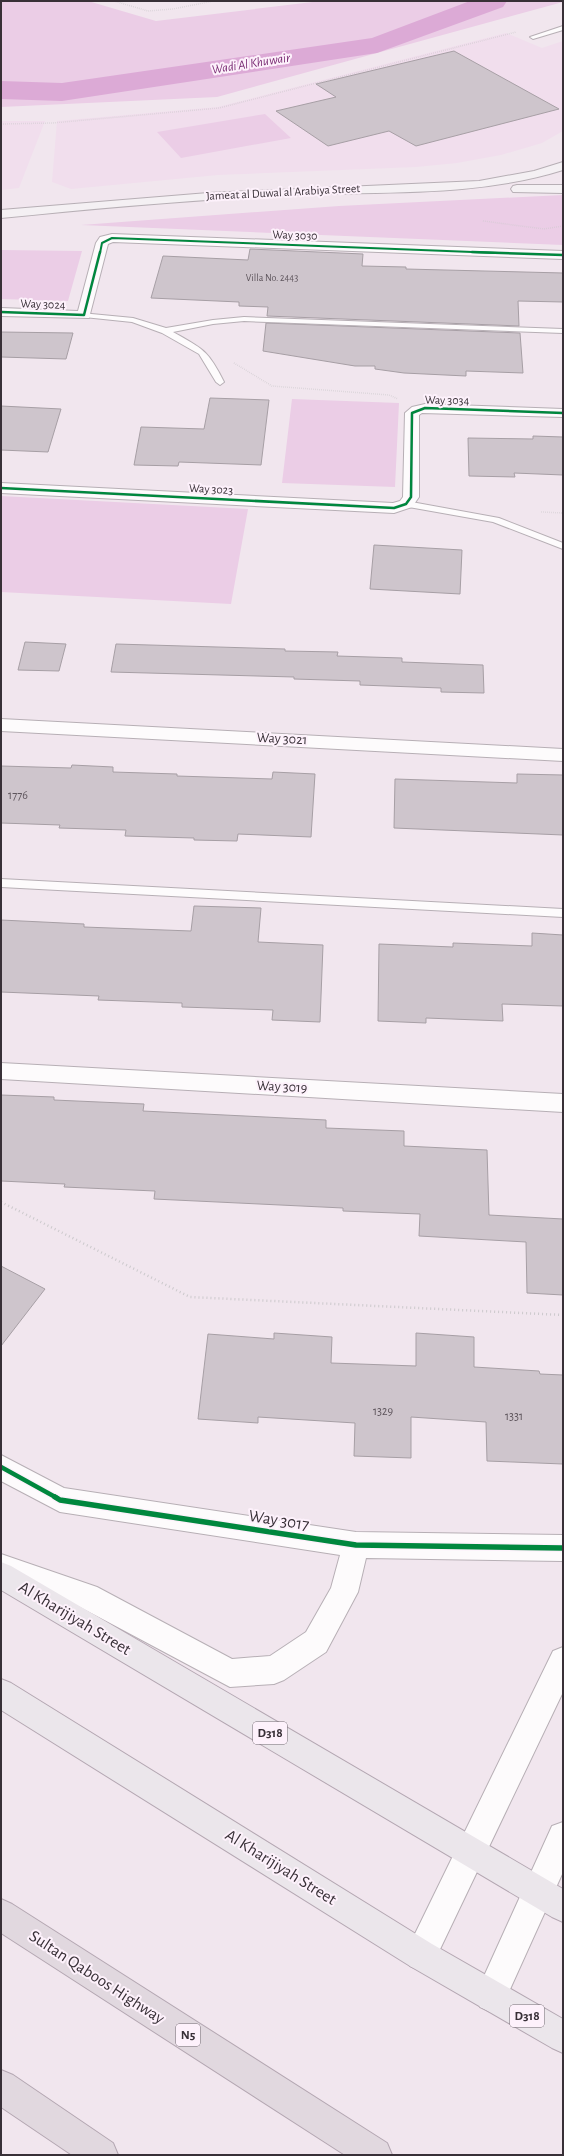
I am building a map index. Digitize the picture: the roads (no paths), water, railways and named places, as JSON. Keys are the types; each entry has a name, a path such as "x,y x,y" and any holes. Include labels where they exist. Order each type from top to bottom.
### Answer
{"highway":[{"name":"Sultan Qaboos Highway","path":"1,1915 374,2155"},
{"path":"1,2087 101,2155"}],"main road":[{"name":"Jameat al Duwal al Arabiya Street","path":"1,225 216,208 468,195 510,190 562,171"},
{"name":"Jameat al Duwal al Arabiya Street","path":"1,214 213,195 474,184 562,171"},
{"path":"510,190 563,189"},
{"name":"Al Kharijiyah Street","path":"1,1574 550,1899"},
{"name":"Al Kharijiyah Street","path":"1,1692 421,1955 563,2036"}],"street":[{"name":"Way 3030","path":"84,315 102,243 105,240 112,238 563,255"},
{"name":"Way 3024","path":"1,312 84,315"},
{"name":"Way 3034","path":"408,498 412,413 417,410 425,408 563,413"},
{"name":"Way 3023","path":"1,488 387,508 408,498"},
{"name":"Way 3021","path":"1,724 563,755"},
{"name":"Way 3019","path":"1,1071 563,1103"},
{"name":"Way 3017","path":"1,1467 60,1500 356,1545 563,1548"},
{"path":"1,1567 86,1596 230,1673 274,1670 316,1642 344,1592 356,1545"},
{"path":"421,1955 563,1661"},
{"path":"491,1996 550,1899 563,1837"}],"lane":[{"path":"533,37 563,28"},
{"path":"84,315 133,320 165,331 202,352 212,364 220,382"},
{"path":"165,331 213,322 244,319 563,330"},
{"path":"408,498 491,519 526,530 563,546"},
{"path":"1,883 563,913"}],"waterway":[{"name":"Wadi Al Khuwair","path":"1,90 62,92 377,45 494,1"}]}
